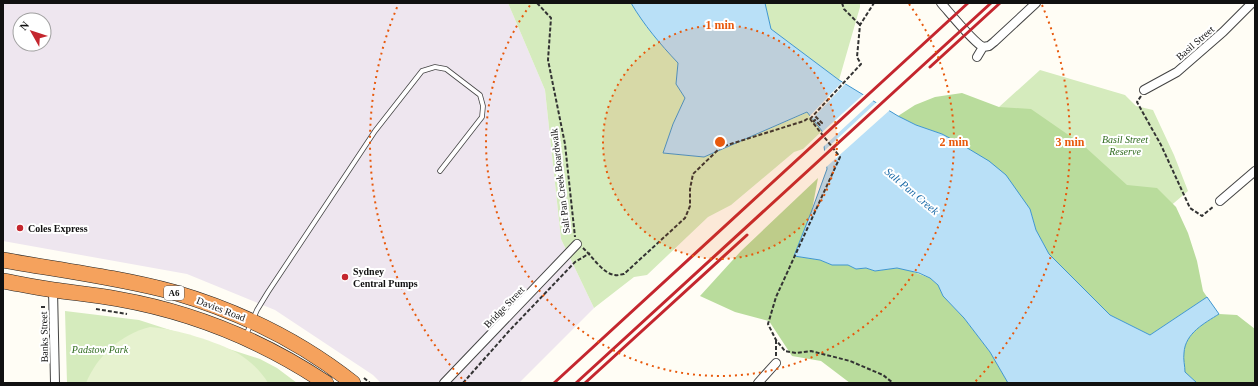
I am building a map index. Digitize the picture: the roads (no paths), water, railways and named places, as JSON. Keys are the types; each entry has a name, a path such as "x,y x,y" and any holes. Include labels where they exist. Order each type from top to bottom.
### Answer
{"highway":[{"name":"Davies Road","path":"3,260 116,280 172,292 212,305 252,322 298,346 317,357 353,383"},
{"path":"3,272 44,280 53,290"},
{"name":"Davies Road","path":"3,281 118,299 156,307 200,320 245,338 284,358 326,383"}],"street":[{"path":"941,3 980,46 983,47 989,46 994,42 1036,3"},
{"name":"Basil Street","path":"1144,90 1177,72 1254,3"},
{"path":"978,57 983,47"},
{"path":"1220,201 1255,171"},
{"name":"Bridge Street","path":"444,383 577,244"},
{"name":"Banks Street","path":"53,290 55,383"},
{"path":"758,383 776,363"}],"lane":[{"path":"245,338 257,310 268,292 375,131 422,71 435,67 446,69 480,95 483,106 482,118 440,171"}],"water":[{"name":"Salt Pan Creek","path":"631,3 765,3 771,29 839,80 898,116 916,125 942,134 959,143 989,161 1006,175 1030,209 1036,230 1049,254 1110,315 1150,335 1207,297 1219,314 1202,325 1192,334 1185,346 1184,353 1185,372 1197,383 1008,383 990,352 964,318 943,296 938,285 930,278 919,273 897,268 875,271 866,268 856,269 848,265 832,265 820,260 794,256 827,169 822,131 807,112 704,157 663,153 673,124 685,98 676,84 678,63 641,19"}],"railway":[{"path":"554,383 968,3"},
{"path":"576,383 991,3"},
{"path":"930,67 1000,3"},
{"path":"585,383 747,235"}],"place":[{"name":"Coles Express","path":"20,228"},
{"name":"Sydney Central Pumps","path":"345,277"}],"park label":[{"name":"Basil Street Reserve","path":"1125,144"},
{"name":"Padstow Park","path":"100,349"}]}
